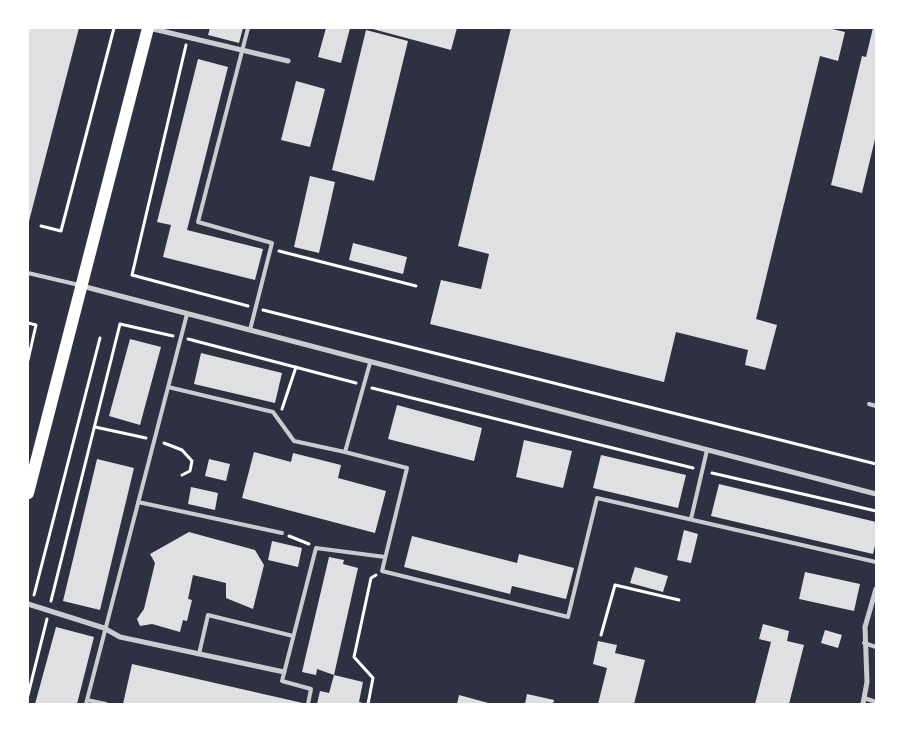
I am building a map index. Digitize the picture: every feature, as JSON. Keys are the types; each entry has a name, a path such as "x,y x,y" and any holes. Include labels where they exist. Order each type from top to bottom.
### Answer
{"main road":[{"path":"28,493 148,28"}],"street":[{"path":"148,28 288,61"},
{"path":"81,286 876,494"},
{"path":"864,704 866,682 865,627 876,588"},
{"path":"29,605 104,628 120,637 284,672"}],"lane":[{"path":"248,28 198,222 272,243 250,330"},
{"path":"28,273 81,286"},
{"path":"106,704 87,702 104,628 187,314"},
{"path":"345,452 370,363"},
{"path":"168,387 273,412 294,441 408,468 382,571 568,617 597,498 876,562"},
{"path":"869,404 876,406"},
{"path":"691,519 707,450"},
{"path":"138,502 282,533"},
{"path":"308,704 311,689 282,681 316,548 385,557"},
{"path":"199,654 208,615 292,636"},
{"path":"864,643 876,647"},
{"path":"864,698 876,702"}],"path":[{"path":"41,226 61,231 114,28"},
{"path":"187,38 132,275 876,464"},
{"path":"271,249 416,286"},
{"path":"28,323 36,325 28,360"},
{"path":"29,605 100,338"},
{"path":"278,419 296,367"},
{"path":"282,533 316,548"},
{"path":"368,704 373,678 354,657 371,578 382,571"},
{"path":"601,634 615,585 679,600"}],"building":[{"path":"28,28 79,28 28,225"},
{"path":"210,28 243,28 239,43 208,35"},
{"path":"326,28 350,28 341,63 318,57"},
{"path":"369,28 457,28 451,50"},
{"path":"511,28 828,28 845,32 838,61 820,56 756,319 777,325 765,370 745,365 748,350 676,332 664,382 430,324 441,280 481,289 489,254 458,246"},
{"path":"873,28 876,28 876,135 862,193 831,185 862,56 866,57"},
{"path":"366,30 408,41 374,181 332,170"},
{"path":"198,59 228,67 187,230 263,249 255,280 163,257 171,225 157,222"},
{"path":"296,81 325,89 310,147 281,140"},
{"path":"310,176 335,182 319,253 294,247"},
{"path":"353,243 407,257 403,274 349,260"},
{"path":"130,339 161,347 140,425 109,416"},
{"path":"201,353 282,373 275,403 194,384"},
{"path":"397,405 482,428 474,461 388,439"},
{"path":"524,440 572,451 563,488 516,477"},
{"path":"254,452 291,462 293,453 341,465 338,478 386,491 375,533 242,498"},
{"path":"601,455 686,475 678,508 593,488"},
{"path":"97,459 134,468 100,610 63,601"},
{"path":"209,459 230,464 226,481 205,476"},
{"path":"719,484 876,522 876,541 873,554 711,516"},
{"path":"191,487 218,493 215,510 188,504"},
{"path":"684,530 698,534 691,563 677,560"},
{"path":"189,532 255,550 264,565 253,609 226,598 226,583 193,575 188,599 192,600 187,621 183,620 180,632 152,624 140,626 137,619 144,609 155,563 150,554"},
{"path":"412,536 517,563 519,554 574,568 566,599 512,586 510,594 404,567"},
{"path":"272,541 302,548 298,567 268,560"},
{"path":"329,557 344,560 343,564 358,568 334,675 317,669 316,675 302,672"},
{"path":"635,567 668,576 663,592 630,583"},
{"path":"805,572 860,584 854,611 799,599"},
{"path":"763,624 789,631 787,641 804,645 789,704 755,704 771,642 759,639"},
{"path":"56,627 94,637 77,704 35,704"},
{"path":"825,630 842,635 838,648 821,643"},
{"path":"598,641 617,645 615,653 645,660 634,704 598,704 607,668 593,664"},
{"path":"132,664 307,704 123,704"},
{"path":"334,675 363,682 359,702 363,704 317,704 320,691 329,693"},
{"path":"527,694 554,700 553,704 525,704"},
{"path":"459,695 492,704 457,704"}]}
